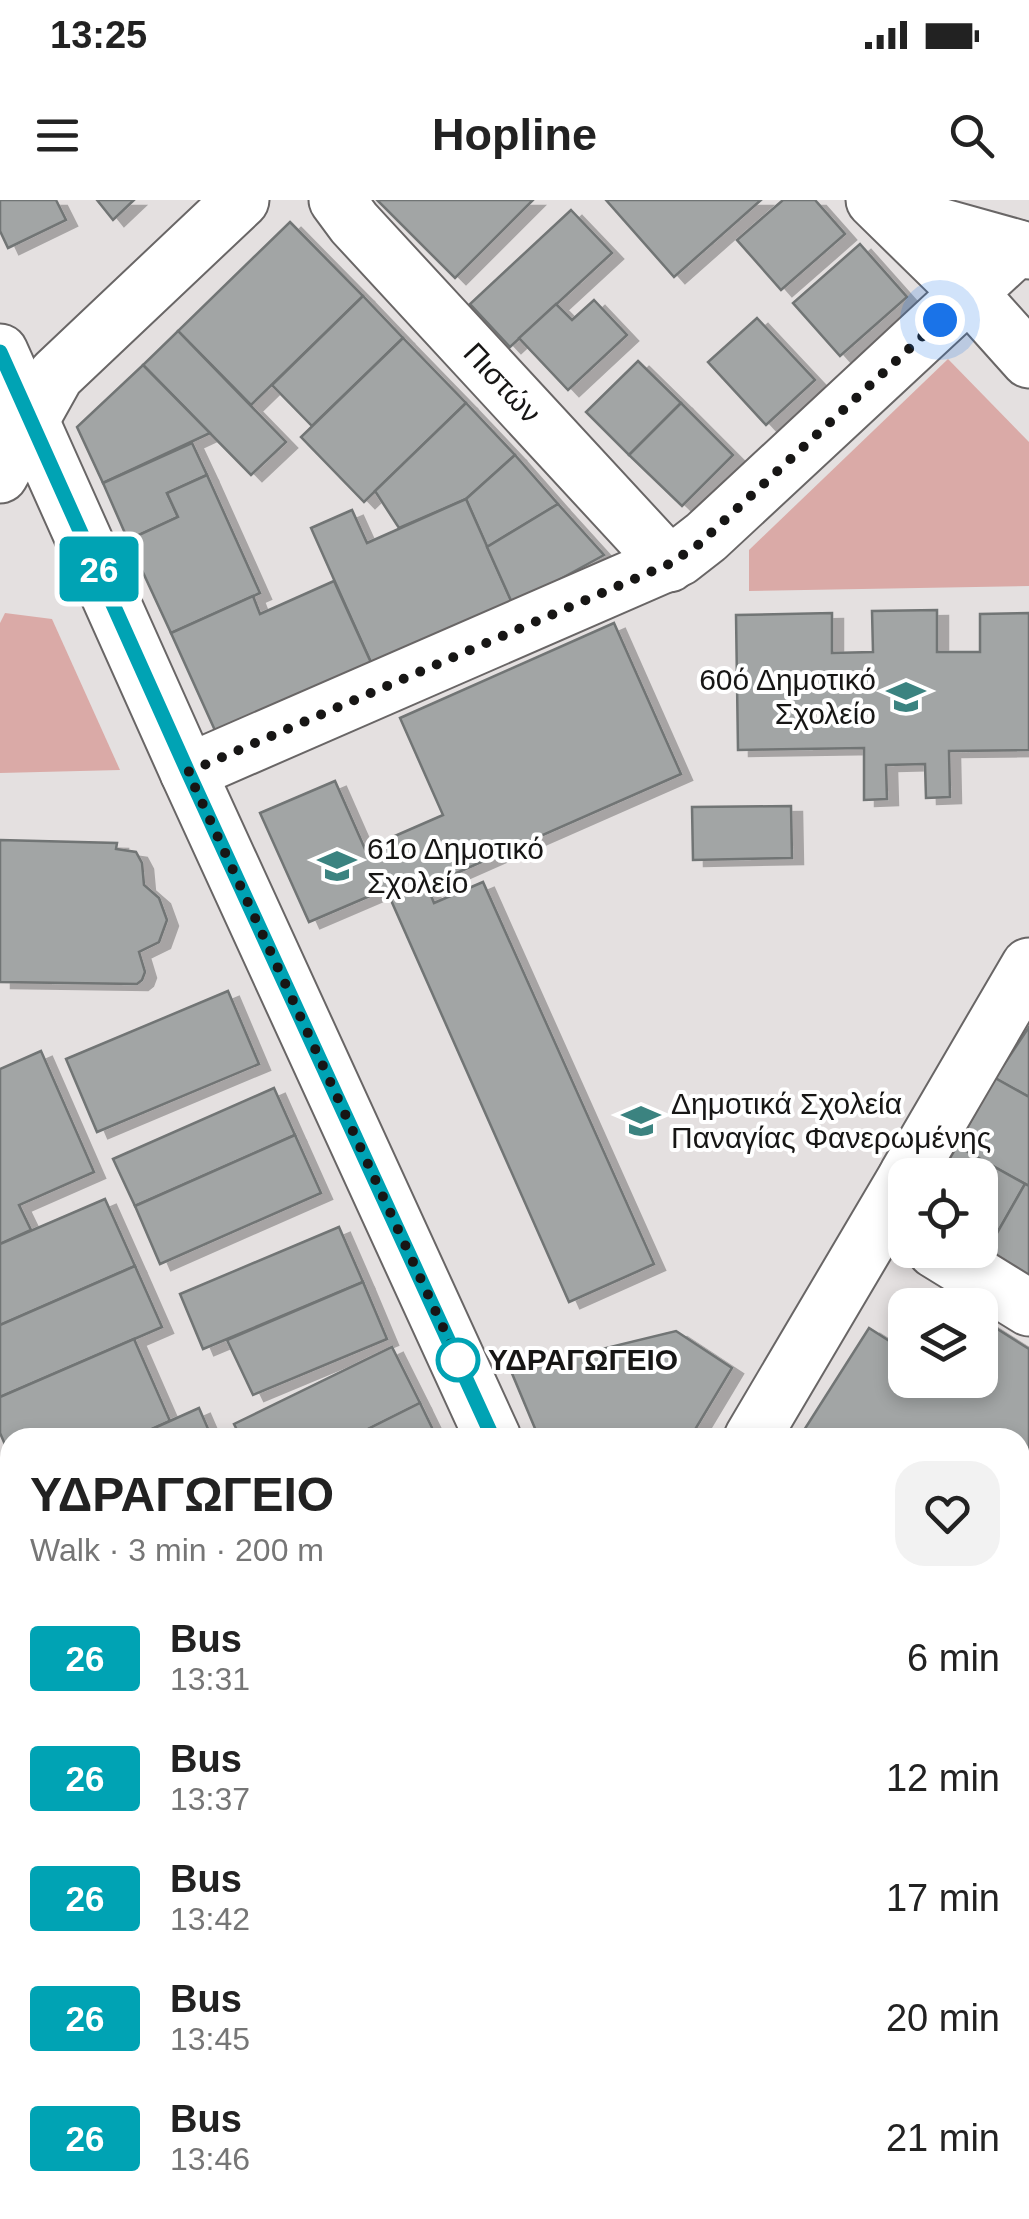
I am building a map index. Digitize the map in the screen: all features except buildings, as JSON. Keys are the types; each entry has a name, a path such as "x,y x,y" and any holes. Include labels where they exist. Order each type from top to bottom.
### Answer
{"street":[{"path":"0,476 31,416 68,363 241,200"},
{"name":"Πιστών","path":"337,200 669,564"},
{"path":"880,206 1023,250"},
{"path":"880,206 1029,360"},
{"path":"188,772 669,564 698,545 968,293 1023,250"},
{"path":"0,352 489,1428"},
{"path":"924,1158 1029,966"},
{"path":"758,1428 888,1220"},
{"path":"965,1268 1029,1308"}],"shaded area":[{"path":"948,359 1029,442 1029,586 749,591 749,550"},
{"path":"5,613 52,619 120,770 0,773 0,623"}],"bus line":[{"name":"26","path":"0,352 488,1428"}],"place":[{"name":"60ό Δημοτικό Σχολείο","path":"906,697"},
{"name":"61ο Δημοτικό Σχολείο","path":"337,866"},
{"name":"Δημοτικά Σχολεία Παναγίας Φανερωμένης","path":"641,1121"},
{"name":"ΥΔΡΑΓΩΓΕΙΟ","path":"458,1360"}],"route":[{"path":"458,1360 188,772 669,564 698,545 940,320"}]}
